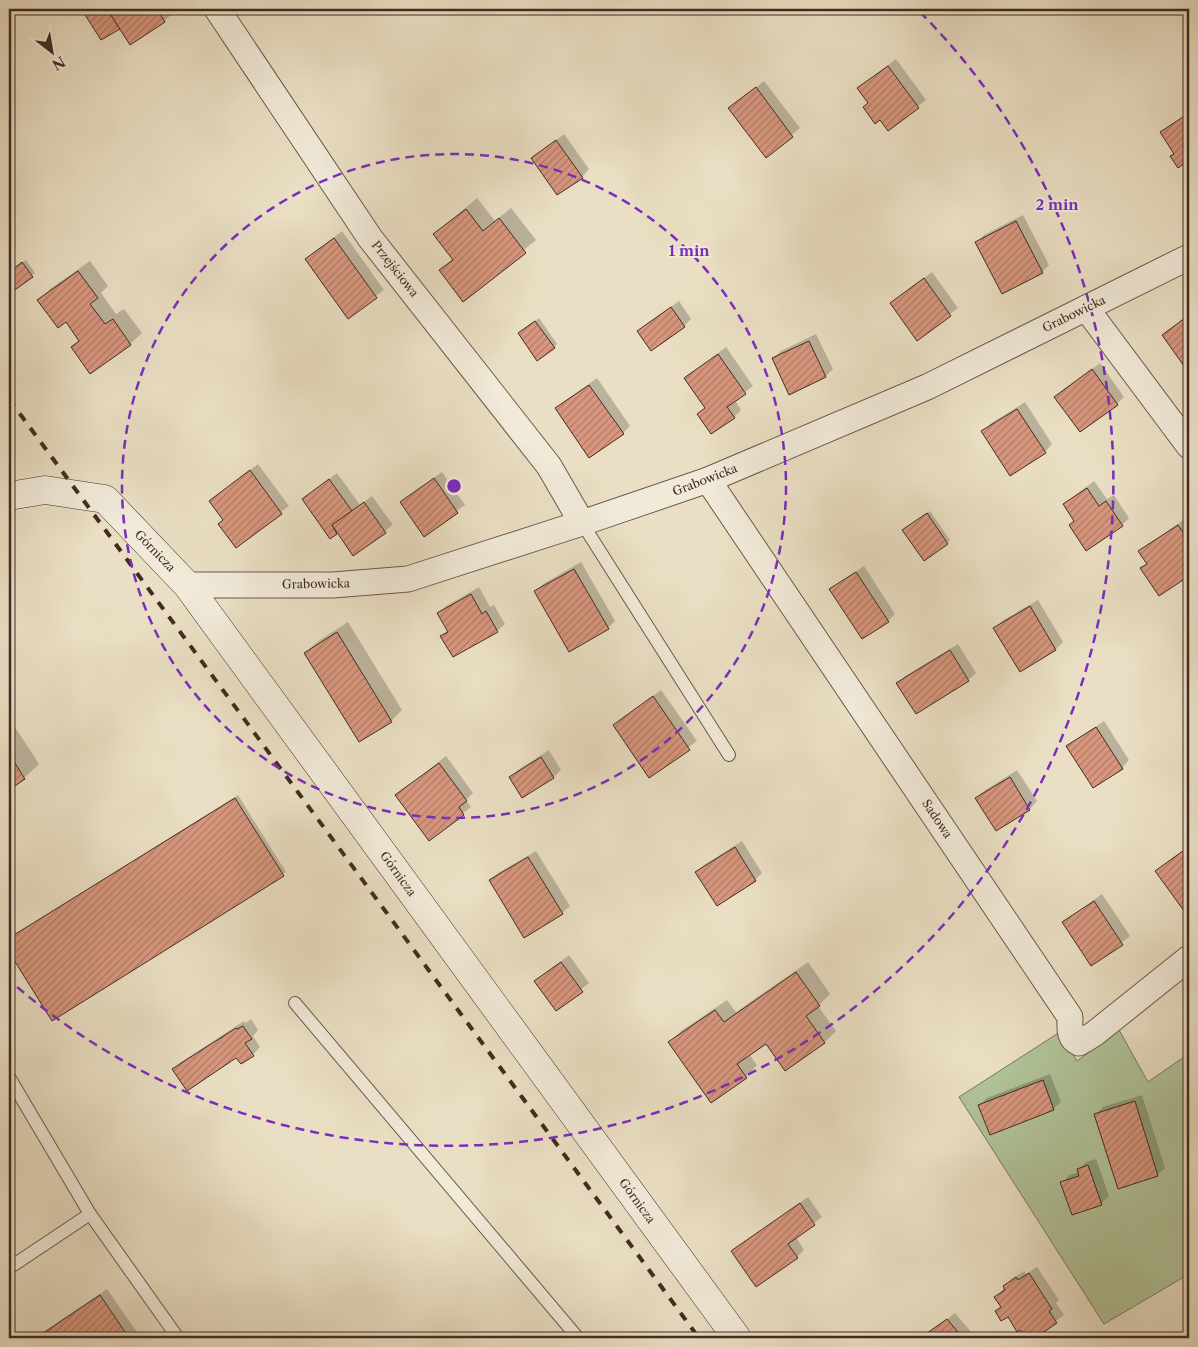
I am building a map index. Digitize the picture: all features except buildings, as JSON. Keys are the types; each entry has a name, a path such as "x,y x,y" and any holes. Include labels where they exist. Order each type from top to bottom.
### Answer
{"street":[{"name":"Przejściowa","path":"217,9 370,238 549,466 582,523"},
{"name":"Grabowicka","path":"188,585 333,585 408,579 582,523 708,480 927,387 1189,256"},
{"path":"1086,308 1189,446"},
{"name":"Sadowa","path":"708,480 1070,1017 1071,1034 1074,1041 1079,1043 1089,1038 1189,958"},
{"name":"Górnicza","path":"9,496 45,490 105,499 188,585 737,1338"}],"lane":[{"path":"582,523 728,755"},
{"path":"295,1003 578,1338"},
{"path":"9,1077 90,1214 178,1338"},
{"path":"9,1268 90,1214"}],"green space":[{"path":"1119,1030 1148,1082 1184,1057 1189,1067 1189,1274 1104,1324 959,1097 1060,1032 1077,1061"}],"railway":[{"path":"9,399 699,1338"}]}
